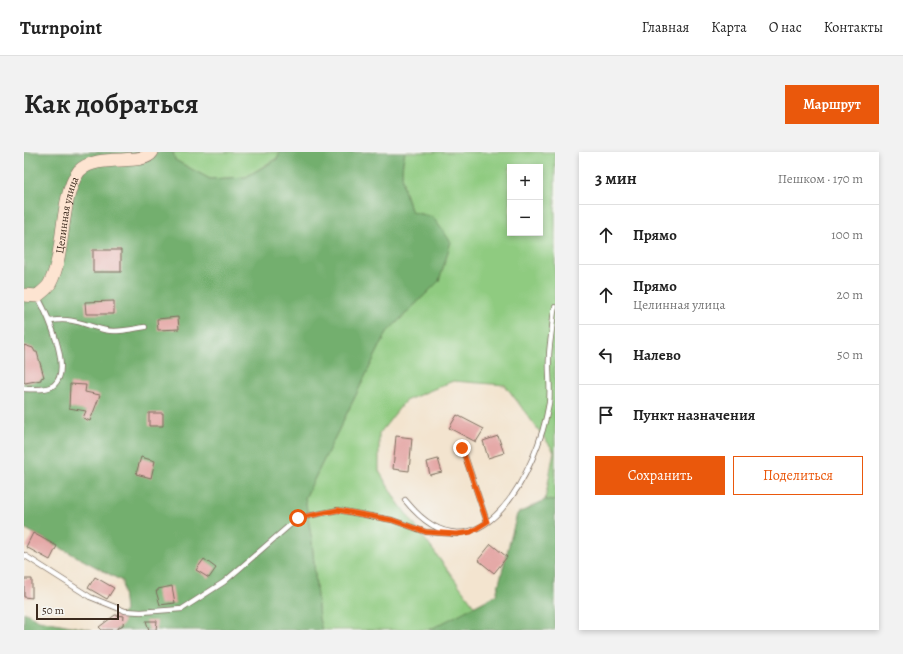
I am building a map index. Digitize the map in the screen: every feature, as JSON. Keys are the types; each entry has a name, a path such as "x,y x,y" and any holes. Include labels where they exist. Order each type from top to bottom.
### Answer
{"street":[{"name":"Целинная улица","path":"38,296 50,284 56,268 72,185 80,170 92,161 110,157 147,157 152,152"},
{"path":"24,295 38,296"}],"lane":[{"path":"24,389 46,389 54,386 58,380 61,368 51,321 38,296"},
{"path":"24,555 90,597 125,611 141,612 182,609 224,582 298,518 338,510 392,520 426,532 457,534 471,532 487,522 502,509 527,471 540,442 549,402 549,357 555,307"},
{"path":"51,321 64,318 105,330 115,331 145,327"},
{"path":"462,448 487,522"},
{"path":"406,500 418,515 434,526 457,534"}],"green space":[{"path":"24,152 173,152 175,160 210,179 246,177 277,159 280,152 405,152 402,175 404,190 412,212 433,217 451,242 439,281 387,332 305,498 312,542 319,619 322,630 105,630 125,611 122,581 24,528"},
{"path":"173,152 280,152 277,158 246,177 210,179 175,160"},
{"path":"405,152 555,152 555,501 545,500 554,451 505,385 453,381 405,401 379,434 379,471 396,500 475,607 429,630 322,630 319,619 312,542 305,498 387,332 439,281 433,217 412,212 404,190 402,168"},
{"path":"545,500 555,501 555,630 429,630 496,595 517,514"},
{"path":"24,612 39,620 92,630 24,630"}],"building":[{"path":"93,250 121,250 121,272 93,272"},
{"path":"114,301 114,314 86,314 85,302"},
{"path":"178,317 179,329 158,330 157,319"},
{"path":"24,345 33,348 35,352 37,352 44,377 41,378 41,380 24,382"},
{"path":"70,384 86,385 85,392 100,395 90,421 83,418 86,411 69,408"},
{"path":"149,413 163,413 163,426 149,426"},
{"path":"457,415 484,429 476,442 449,428"},
{"path":"396,436 412,438 409,471 393,469"},
{"path":"498,436 504,453 488,458 483,441"},
{"path":"141,457 155,461 151,478 136,474"},
{"path":"438,459 442,472 430,475 427,462"},
{"path":"33,533 57,546 50,560 26,547"},
{"path":"491,544 507,557 494,573 478,560"},
{"path":"204,559 216,568 209,578 196,570"},
{"path":"95,577 114,588 107,599 88,588"},
{"path":"24,579 32,579 32,598 24,597"},
{"path":"172,586 175,603 160,605 156,591 158,591 158,589"},
{"path":"115,615 124,616 123,625 115,630 102,630 99,627"},
{"path":"146,621 157,621 156,630 149,630"}],"route":[{"path":"298,518 338,510 392,520 426,532 457,534 471,532 487,522 462,448"}]}
